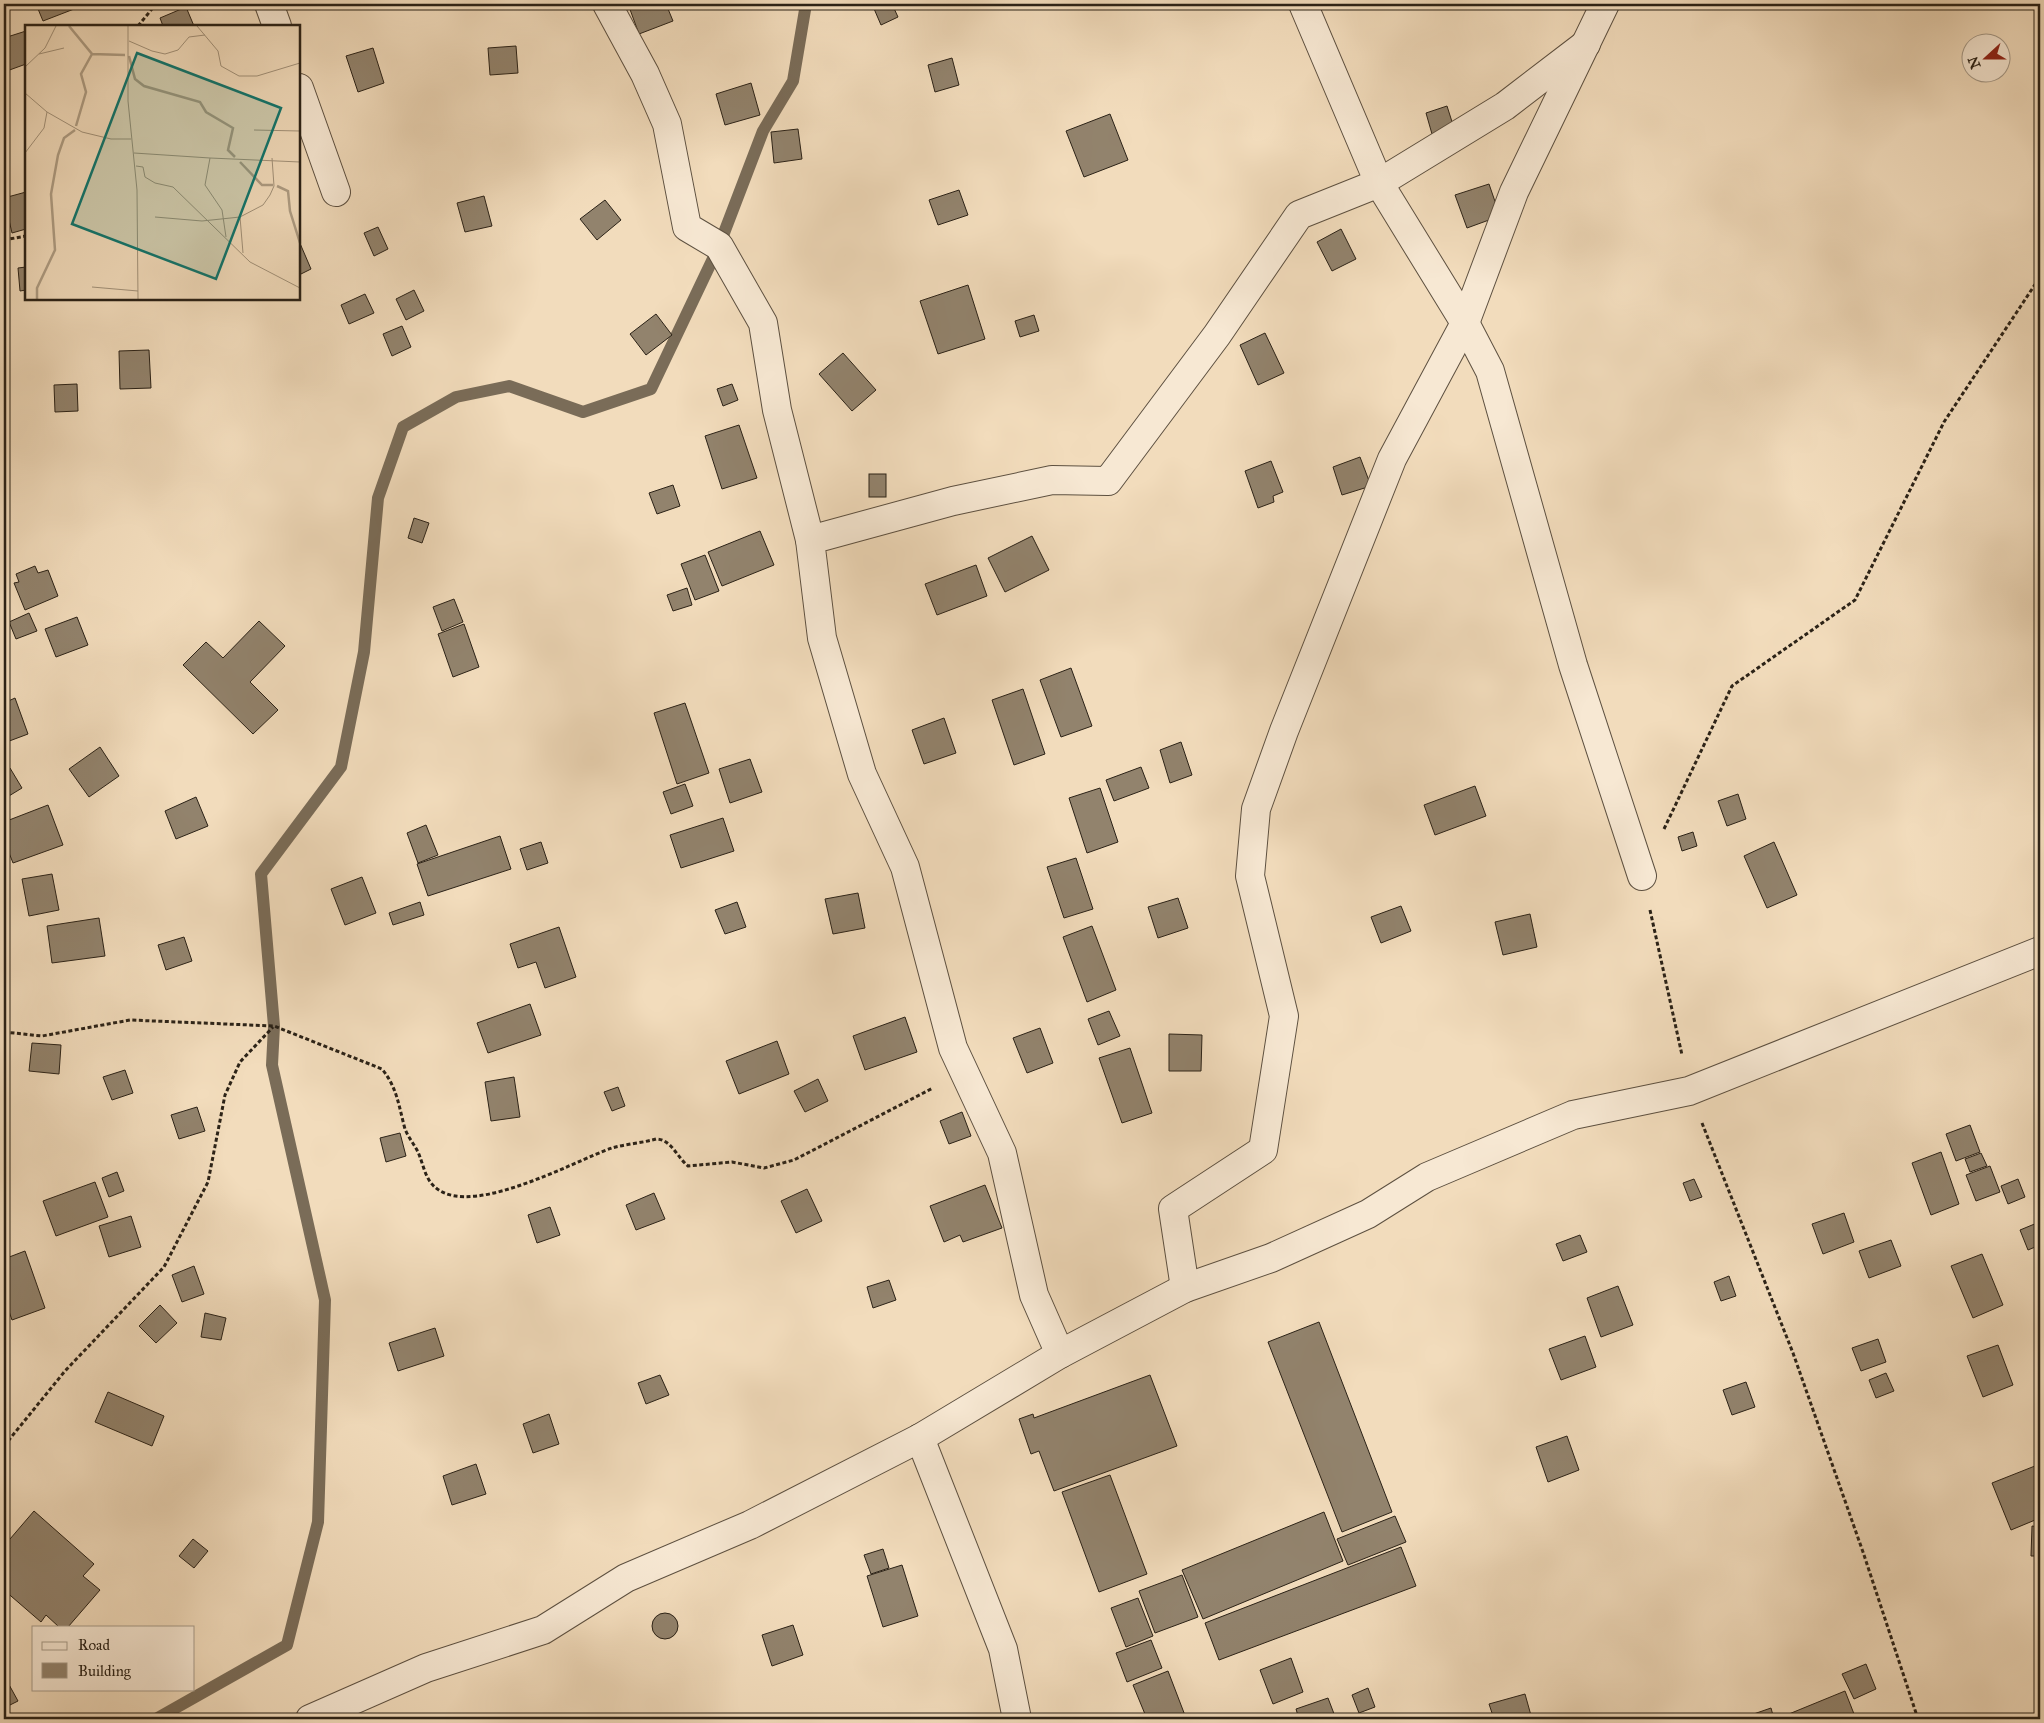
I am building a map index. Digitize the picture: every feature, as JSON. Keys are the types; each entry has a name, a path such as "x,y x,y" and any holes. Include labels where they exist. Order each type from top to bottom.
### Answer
{"street":[{"path":"268,4 277,25"},
{"path":"607,4 645,74 667,124 687,227 719,246 763,323 777,410 810,540 822,638 859,765 905,867 953,1048 1002,1153 1034,1295 1060,1354"},
{"path":"1304,4 1379,184 1465,323 1490,371 1573,665 1642,876"},
{"path":"1185,1288 1173,1209 1263,1150 1284,1016 1250,876 1256,809 1284,731 1392,459 1465,323 1514,192 1605,4"},
{"path":"810,540 952,501 1052,480 1108,482 1218,335 1299,215 1379,184 1505,106 1586,44"},
{"path":"300,91 336,192"},
{"path":"310,1719 426,1668 543,1630 626,1578 750,1525 920,1438 1060,1354 1185,1288 1271,1258 1368,1214 1427,1176 1573,1114 1690,1091 2040,951"},
{"path":"920,1438 1003,1649 1017,1719"}],"path":[{"path":"139,25 156,4"},
{"path":"4,240 25,236"},
{"path":"1918,1719 1863,1552 1793,1353 1690,1091 1642,876 1732,686 1855,600 1944,422 2040,277"},
{"path":"4,1032 42,1036 130,1020 274,1026 382,1069 390,1079 399,1101 406,1130 429,1181 443,1194 456,1198 480,1197 535,1179 613,1148 656,1139 664,1139 669,1143 688,1166 732,1162 764,1168 794,1160 964,1072"},
{"path":"4,1446 65,1370 164,1268 208,1182 225,1096 240,1062 274,1026"}],"building":[{"path":"36,4 87,4 43,21"},
{"path":"628,4 666,4 673,21 639,34"},
{"path":"872,4 892,4 898,17 881,25"},
{"path":"186,7 194,25 163,25 160,18"},
{"path":"25,31 25,64 4,72 4,38"},
{"path":"516,46 518,73 490,75 488,48"},
{"path":"373,48 384,83 358,92 346,56"},
{"path":"952,58 959,85 935,92 928,65"},
{"path":"751,83 760,115 725,125 716,94"},
{"path":"1447,106 1454,128 1432,134 1426,113"},
{"path":"1110,114 1128,160 1084,177 1066,131"},
{"path":"798,129 802,159 774,163 771,132"},
{"path":"1489,184 1500,216 1467,228 1455,195"},
{"path":"959,190 968,215 938,225 929,200"},
{"path":"25,192 25,229 12,233 4,198"},
{"path":"484,196 492,226 465,232 457,203"},
{"path":"605,200 621,220 597,240 580,219"},
{"path":"378,227 388,249 374,256 364,233"},
{"path":"1341,229 1356,259 1332,271 1317,242"},
{"path":"300,243 311,269 300,274"},
{"path":"25,267 25,290 20,291 18,268"},
{"path":"968,285 985,339 938,354 920,301"},
{"path":"414,290 424,311 406,320 396,299"},
{"path":"365,294 374,313 349,324 341,305"},
{"path":"656,314 672,335 646,355 630,334"},
{"path":"1034,315 1039,331 1020,337 1015,321"},
{"path":"402,326 411,347 392,356 383,334"},
{"path":"1265,333 1284,373 1258,385 1240,345"},
{"path":"149,350 151,388 120,389 119,351"},
{"path":"843,353 876,390 852,411 819,374"},
{"path":"77,384 78,411 55,412 54,385"},
{"path":"732,384 738,400 723,406 717,389"},
{"path":"739,425 757,478 722,489 705,436"},
{"path":"1360,457 1371,486 1342,495 1333,467"},
{"path":"1271,461 1283,492 1273,496 1274,502 1258,508 1245,471"},
{"path":"869,474 886,474 886,497 869,497"},
{"path":"673,485 680,506 657,514 649,493"},
{"path":"414,518 429,523 422,543 408,538"},
{"path":"760,531 774,565 722,586 708,552"},
{"path":"1032,536 1049,570 1005,592 988,558"},
{"path":"705,555 719,591 695,600 681,564"},
{"path":"976,565 987,596 937,615 925,584"},
{"path":"35,566 38,573 48,570 58,596 25,610 14,583 19,582 16,574"},
{"path":"687,588 692,605 673,611 667,595"},
{"path":"454,599 463,622 442,631 433,607"},
{"path":"29,613 37,631 16,639 9,622"},
{"path":"77,617 88,645 56,657 45,629"},
{"path":"259,621 285,646 250,682 278,710 253,734 183,665 206,642 223,658"},
{"path":"464,624 479,667 453,677 438,634"},
{"path":"1071,668 1092,726 1061,737 1040,680"},
{"path":"1023,689 1045,754 1014,765 992,700"},
{"path":"15,698 28,734 4,743 4,703"},
{"path":"685,703 709,773 677,784 654,713"},
{"path":"944,718 956,753 924,764 912,730"},
{"path":"1181,742 1192,775 1170,783 1160,750"},
{"path":"100,747 119,776 89,797 69,769"},
{"path":"750,759 762,792 730,803 719,769"},
{"path":"1141,767 1149,788 1114,801 1106,780"},
{"path":"10,768 22,788 4,799 4,772"},
{"path":"685,784 693,806 671,814 663,792"},
{"path":"1475,786 1486,816 1435,835 1424,805"},
{"path":"1100,788 1118,842 1087,853 1069,798"},
{"path":"1738,794 1746,819 1727,826 1718,801"},
{"path":"196,797 208,826 176,839 165,811"},
{"path":"48,805 63,845 13,863 4,840 4,822"},
{"path":"723,818 734,851 681,868 670,835"},
{"path":"426,825 438,855 418,863 407,833"},
{"path":"1693,832 1697,846 1682,851 1678,837"},
{"path":"500,836 511,869 428,896 417,864"},
{"path":"541,842 548,863 527,870 520,849"},
{"path":"1774,842 1797,895 1767,908 1744,856"},
{"path":"1076,858 1093,909 1064,918 1047,867"},
{"path":"52,874 59,910 29,916 22,879"},
{"path":"362,877 376,913 345,925 331,889"},
{"path":"858,893 865,928 833,934 825,899"},
{"path":"1178,898 1188,928 1158,938 1148,907"},
{"path":"420,902 424,915 393,925 389,913"},
{"path":"737,902 746,927 725,934 715,910"},
{"path":"1401,906 1411,931 1381,943 1371,917"},
{"path":"1530,914 1537,947 1503,955 1495,922"},
{"path":"99,918 105,956 52,963 47,926"},
{"path":"1092,926 1116,990 1087,1002 1063,937"},
{"path":"559,927 576,977 545,988 536,962 518,968 510,944"},
{"path":"184,937 192,961 166,970 158,945"},
{"path":"530,1004 541,1035 488,1053 477,1023"},
{"path":"1109,1011 1120,1036 1098,1045 1088,1019"},
{"path":"905,1017 917,1052 865,1070 853,1036"},
{"path":"1040,1028 1053,1063 1027,1073 1013,1038"},
{"path":"1169,1034 1202,1035 1201,1071 1169,1071"},
{"path":"777,1041 789,1074 739,1094 726,1061"},
{"path":"32,1043 61,1045 59,1074 29,1071"},
{"path":"1130,1048 1152,1113 1122,1123 1099,1058"},
{"path":"125,1070 133,1093 112,1100 103,1077"},
{"path":"514,1077 520,1117 491,1121 485,1082"},
{"path":"818,1079 828,1101 805,1112 794,1091"},
{"path":"618,1087 625,1106 612,1111 604,1092"},
{"path":"197,1107 205,1131 179,1139 171,1115"},
{"path":"962,1112 971,1136 949,1144 940,1121"},
{"path":"1970,1125 1980,1152 1956,1161 1946,1134"},
{"path":"400,1133 406,1156 386,1162 380,1138"},
{"path":"1941,1152 1959,1204 1931,1215 1912,1163"},
{"path":"1981,1153 1987,1166 1970,1172 1965,1159"},
{"path":"1990,1166 2000,1192 1976,1201 1966,1175"},
{"path":"117,1172 124,1191 109,1197 102,1178"},
{"path":"1694,1179 1702,1197 1690,1201 1683,1183"},
{"path":"2018,1179 2025,1197 2008,1204 2001,1186"},
{"path":"95,1182 108,1217 56,1236 43,1201"},
{"path":"985,1185 1002,1228 963,1242 960,1235 944,1242 930,1206"},
{"path":"807,1189 822,1221 796,1233 781,1201"},
{"path":"654,1193 665,1219 636,1230 626,1205"},
{"path":"550,1207 560,1235 537,1243 528,1215"},
{"path":"1844,1213 1854,1242 1823,1254 1812,1224"},
{"path":"131,1216 141,1247 109,1257 99,1226"},
{"path":"2037,1223 2040,1230 2040,1245 2028,1250 2020,1230"},
{"path":"1580,1235 1587,1252 1563,1261 1556,1244"},
{"path":"1891,1240 1901,1266 1869,1278 1859,1251"},
{"path":"25,1251 45,1308 12,1320 4,1297 4,1259"},
{"path":"1982,1254 2003,1305 1973,1318 1951,1266"},
{"path":"194,1266 204,1294 182,1302 172,1275"},
{"path":"1729,1276 1736,1296 1721,1301 1714,1282"},
{"path":"889,1280 896,1300 873,1308 867,1287"},
{"path":"1618,1286 1633,1325 1601,1337 1587,1298"},
{"path":"160,1305 177,1323 156,1343 139,1326"},
{"path":"205,1313 226,1318 221,1340 201,1337"},
{"path":"1319,1322 1392,1512 1342,1532 1268,1342"},
{"path":"435,1328 444,1356 398,1371 389,1343"},
{"path":"1585,1336 1596,1367 1561,1380 1549,1349"},
{"path":"1878,1339 1886,1362 1861,1371 1852,1348"},
{"path":"1998,1345 2013,1385 1983,1397 1967,1356"},
{"path":"1886,1373 1894,1391 1876,1398 1869,1380"},
{"path":"660,1375 669,1395 646,1404 638,1383"},
{"path":"1150,1375 1177,1446 1054,1491 1039,1451 1031,1454 1019,1419 1033,1414 1034,1418"},
{"path":"1746,1382 1755,1407 1732,1415 1723,1390"},
{"path":"108,1392 164,1416 152,1446 95,1422"},
{"path":"549,1414 559,1444 533,1453 523,1424"},
{"path":"1567,1436 1579,1470 1548,1482 1536,1447"},
{"path":"476,1464 486,1494 452,1505 443,1476"},
{"path":"2040,1464 2040,1518 2011,1530 1992,1483"},
{"path":"1110,1475 1147,1574 1099,1592 1062,1492"},
{"path":"34,1511 94,1564 83,1576 100,1590 69,1626 58,1626 46,1615 41,1622 4,1590 4,1546"},
{"path":"1324,1512 1343,1561 1203,1619 1182,1570"},
{"path":"1395,1516 1406,1542 1348,1565 1337,1539"},
{"path":"2032,1526 2040,1527 2040,1556 2031,1556"},
{"path":"193,1539 208,1551 194,1568 179,1556"},
{"path":"1401,1547 1416,1586 1219,1660 1205,1623"},
{"path":"883,1549 889,1568 871,1574 864,1555"},
{"path":"902,1565 918,1616 883,1627 867,1576"},
{"path":"1182,1575 1198,1617 1155,1633 1139,1591"},
{"path":"1138,1598 1153,1636 1126,1647 1111,1608"},
{"path":"665,1613 674,1617 678,1626 674,1635 665,1639 656,1635 652,1626 656,1617"},
{"path":"793,1625 803,1655 772,1666 762,1635"},
{"path":"1151,1640 1162,1668 1127,1682 1116,1653"},
{"path":"1291,1658 1303,1692 1273,1704 1260,1670"},
{"path":"1866,1664 1876,1689 1854,1699 1842,1674"},
{"path":"1168,1671 1186,1718 1147,1719 1133,1685"},
{"path":"7,1681 18,1701 4,1708 4,1683"},
{"path":"1368,1688 1375,1707 1359,1713 1352,1695"},
{"path":"1845,1691 1856,1719 1785,1719 1784,1716"},
{"path":"1525,1694 1532,1719 1494,1719 1489,1704"},
{"path":"1328,1698 1336,1719 1299,1719 1296,1709"},
{"path":"1771,1708 1774,1719 1742,1718"}],"waterway":[{"path":"156,1719 287,1645 318,1522 325,1300 272,1065 274,1026 261,874 341,767 364,652 378,498 403,427 456,397 509,386 583,412 651,389 719,246 763,131 793,81 806,4"}]}
